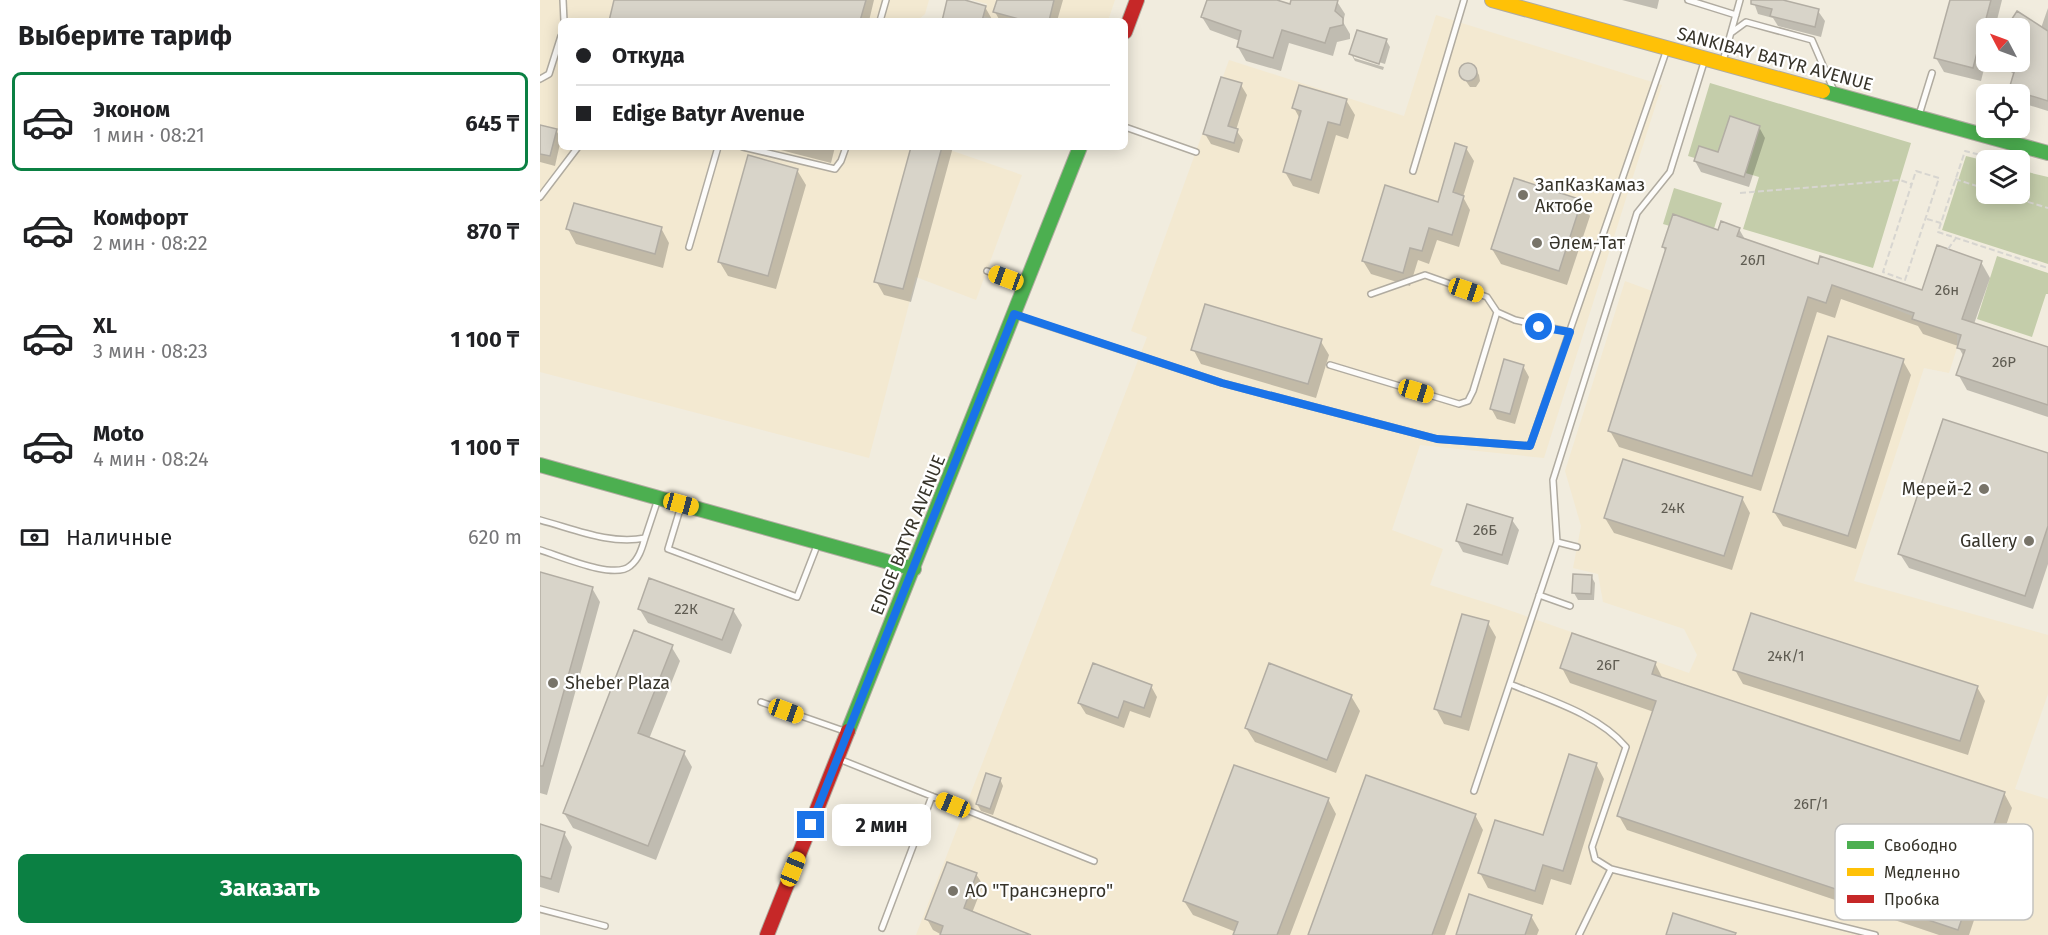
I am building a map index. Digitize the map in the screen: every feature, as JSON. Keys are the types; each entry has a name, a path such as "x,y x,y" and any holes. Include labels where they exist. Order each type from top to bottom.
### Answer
{"main road":[{"path":"1128,24 1137,0"},
{"name":"SANKIBAY BATYR AVENUE","path":"1492,0 2048,153"},
{"name":"EDIGE BATYR AVENUE","path":"767,935 1079,150"},
{"path":"540,465 914,568"}],"lane":[{"path":"563,0 564,18"},
{"path":"881,18 886,0"},
{"path":"1413,171 1464,0"},
{"path":"1688,0 1736,15"},
{"path":"1722,62 1740,0"},
{"path":"1731,33 1746,22 1812,40 1835,94"},
{"path":"540,79 549,74 558,46"},
{"path":"1014,314 1222,383 1426,436 1530,446 1667,47"},
{"path":"1474,791 1557,542 1553,480 1637,213 1670,172 1706,58"},
{"path":"1919,117 1932,73"},
{"path":"1128,128 1196,152"},
{"path":"540,197 576,150"},
{"path":"689,247 717,150"},
{"path":"756,150 835,169 845,150"},
{"path":"987,271 1025,285"},
{"path":"1371,294 1425,275 1487,297 1497,312 1523,322 1570,332"},
{"path":"1330,365 1459,404 1468,401 1497,312"},
{"path":"540,550 613,573 629,568 639,556 659,498"},
{"path":"681,504 668,549 797,597 819,541"},
{"path":"540,520 619,541 645,538"},
{"path":"1557,542 1577,547"},
{"path":"1539,595 1570,606"},
{"path":"1510,684 1586,716 1626,747 1592,847 1595,859 1611,869 1875,935"},
{"path":"761,702 848,732"},
{"path":"838,758 1094,861"},
{"path":"882,928 932,796"},
{"path":"1578,935 1611,869"},
{"path":"540,909 605,926"}],"path":[{"path":"1976,154 1965,151 1938,232 2048,268"},
{"path":"1916,171 1939,178 1925,218 1905,280 1882,272 1916,171"},
{"path":"1955,179 1976,186"},
{"path":"1740,193 1900,180 1911,184"},
{"path":"2030,203 2048,208"},
{"path":"1925,218 1941,223"},
{"path":"1948,249 1956,238"}],"shaded area":[{"path":"540,0 929,0 925,14 920,18 558,18 558,150 950,150 1022,175 976,300 916,277 869,458 540,372"},
{"path":"972,0 1115,0 1109,18 990,18 984,16 987,4"},
{"path":"1436,15 1662,85 1544,458 1420,445 1392,530 1443,549 1430,585 1689,673 1697,655 1684,629 1603,602 1598,574 1573,568 1581,526 1565,471 1625,281 1652,291 1671,232 1815,277 1957,334 1957,348 1949,373 1924,368 1854,581 2048,635 2048,694 2015,789 2048,799 2048,935 916,935 1147,337 1131,331 1229,60 1404,116"}],"green space":[{"path":"1710,83 1911,143 1873,268 1743,229 1759,177 1688,156"},
{"path":"1966,156 1976,158 1976,204 2030,204 2030,173 2048,177 2048,264 1942,230"},
{"path":"1674,188 1722,203 1711,238 1663,224"},
{"path":"1997,256 2048,273 2048,294 2046,294 2032,337 1977,319"}],"building":[{"path":"614,0 866,0 861,18 610,18"},
{"path":"947,0 965,0 986,6 983,18 943,18"},
{"path":"997,0 1054,0 1050,18 1015,18 993,12"},
{"path":"1207,0 1277,0 1290,4 1291,0 1338,0 1335,11 1343,18 1343,25 1330,28 1325,43 1282,30 1273,58 1237,47 1241,31 1201,17"},
{"path":"1751,0 1783,0 1819,9 1815,27 1770,16 1772,9 1751,4"},
{"path":"1950,0 1991,0 1986,18 1976,18 1976,57 1973,68 1934,58"},
{"path":"2017,11 2028,18 2012,18"},
{"path":"2030,19 2048,31 2048,101 2030,95 2030,84 2010,84 2014,72 2030,72"},
{"path":"1357,30 1387,39 1379,64 1349,54"},
{"path":"1468,63 1474,66 1477,72 1474,78 1468,81 1462,78 1459,72 1462,66"},
{"path":"1221,77 1242,83 1228,126 1238,129 1234,143 1203,134"},
{"path":"1299,85 1347,99 1340,125 1328,122 1311,180 1283,172 1301,111 1292,108"},
{"path":"1730,116 1760,126 1744,177 1694,161 1699,146 1718,152"},
{"path":"540,125 557,129 550,156 540,154"},
{"path":"1455,143 1467,147 1453,192 1464,196 1452,235 1429,228 1422,251 1410,248 1403,273 1362,261 1385,185 1438,202"},
{"path":"910,150 941,150 903,289 874,282"},
{"path":"748,155 798,169 768,276 718,262"},
{"path":"1514,178 1582,200 1559,271 1491,249"},
{"path":"574,203 662,227 655,254 566,229"},
{"path":"1673,214 1718,230 1721,221 1740,228 1737,236 1818,264 1820,256 1922,290 1937,245 1982,261 1962,319 2048,347 2048,405 1956,375 1965,350 1957,348 1961,335 1912,319 1914,313 1832,285 1826,303 1808,297 1752,476 1608,431 1666,248 1662,247"},
{"path":"1205,304 1322,339 1308,384 1191,350"},
{"path":"1828,336 1904,359 1848,536 1773,512"},
{"path":"1504,359 1524,365 1510,414 1490,409"},
{"name":"Мерей-2","path":"1943,419 2048,453 2048,526 2025,596 1898,554"},
{"path":"1623,459 1743,497 1724,556 1604,518"},
{"path":"1467,504 1513,518 1502,555 1456,541"},
{"name":"Sheber Plaza","path":"540,572 593,587 543,766 540,766"},
{"path":"1573,574 1592,575 1591,594 1572,593"},
{"path":"649,578 734,609 722,640 638,609"},
{"path":"1751,613 1978,686 1960,741 1733,670"},
{"path":"1462,614 1489,621 1461,717 1434,709"},
{"path":"634,630 673,645 638,733 685,751 648,846 563,813"},
{"path":"1572,633 1656,662 1652,674 2005,792 1994,824 1835,824 1835,889 1617,816 1656,701 1560,668"},
{"path":"1093,663 1152,685 1144,708 1124,701 1118,718 1078,703"},
{"path":"1269,663 1352,695 1327,760 1245,728"},
{"path":"1569,754 1597,763 1563,871 1543,865 1535,891 1478,873 1495,820 1543,835"},
{"path":"1234,765 1329,798 1277,935 1233,935 1238,922 1183,901"},
{"path":"986,773 1001,778 990,809 976,804"},
{"path":"1366,775 1476,814 1432,935 1308,935"},
{"path":"540,824 565,832 551,879 540,876"},
{"name":"АО \"Трансэнерго\"","path":"947,862 977,873 964,908 1031,935 940,935 943,926 925,919"},
{"path":"1469,894 1532,915 1525,935 1456,935"},
{"path":"1673,913 1736,933 1735,935 1666,935"},
{"path":"1928,920 1961,920 1958,930"}],"traffic: fast":[{"path":"1823,91 2048,153"},
{"path":"848,731 1079,150"},
{"path":"540,465 914,569"}],"traffic: slow":[{"path":"1492,0 1823,91"}],"traffic: jam":[{"path":"1128,24 1137,0"},
{"path":"767,935 848,731"}],"place":[{"name":"ЗапКазКамаз Актобе","path":"1523,195"},
{"name":"Әлем-Тат","path":"1537,243"},
{"name":"Мерей-2","path":"1984,489"},
{"name":"Gallery","path":"2029,541"},
{"name":"Sheber Plaza","path":"553,683"},
{"name":"АО \"Трансэнерго\"","path":"953,891"}],"route":[{"path":"811,825 1014,314 1222,383 1437,439 1530,446 1570,332 1539,327"}]}
